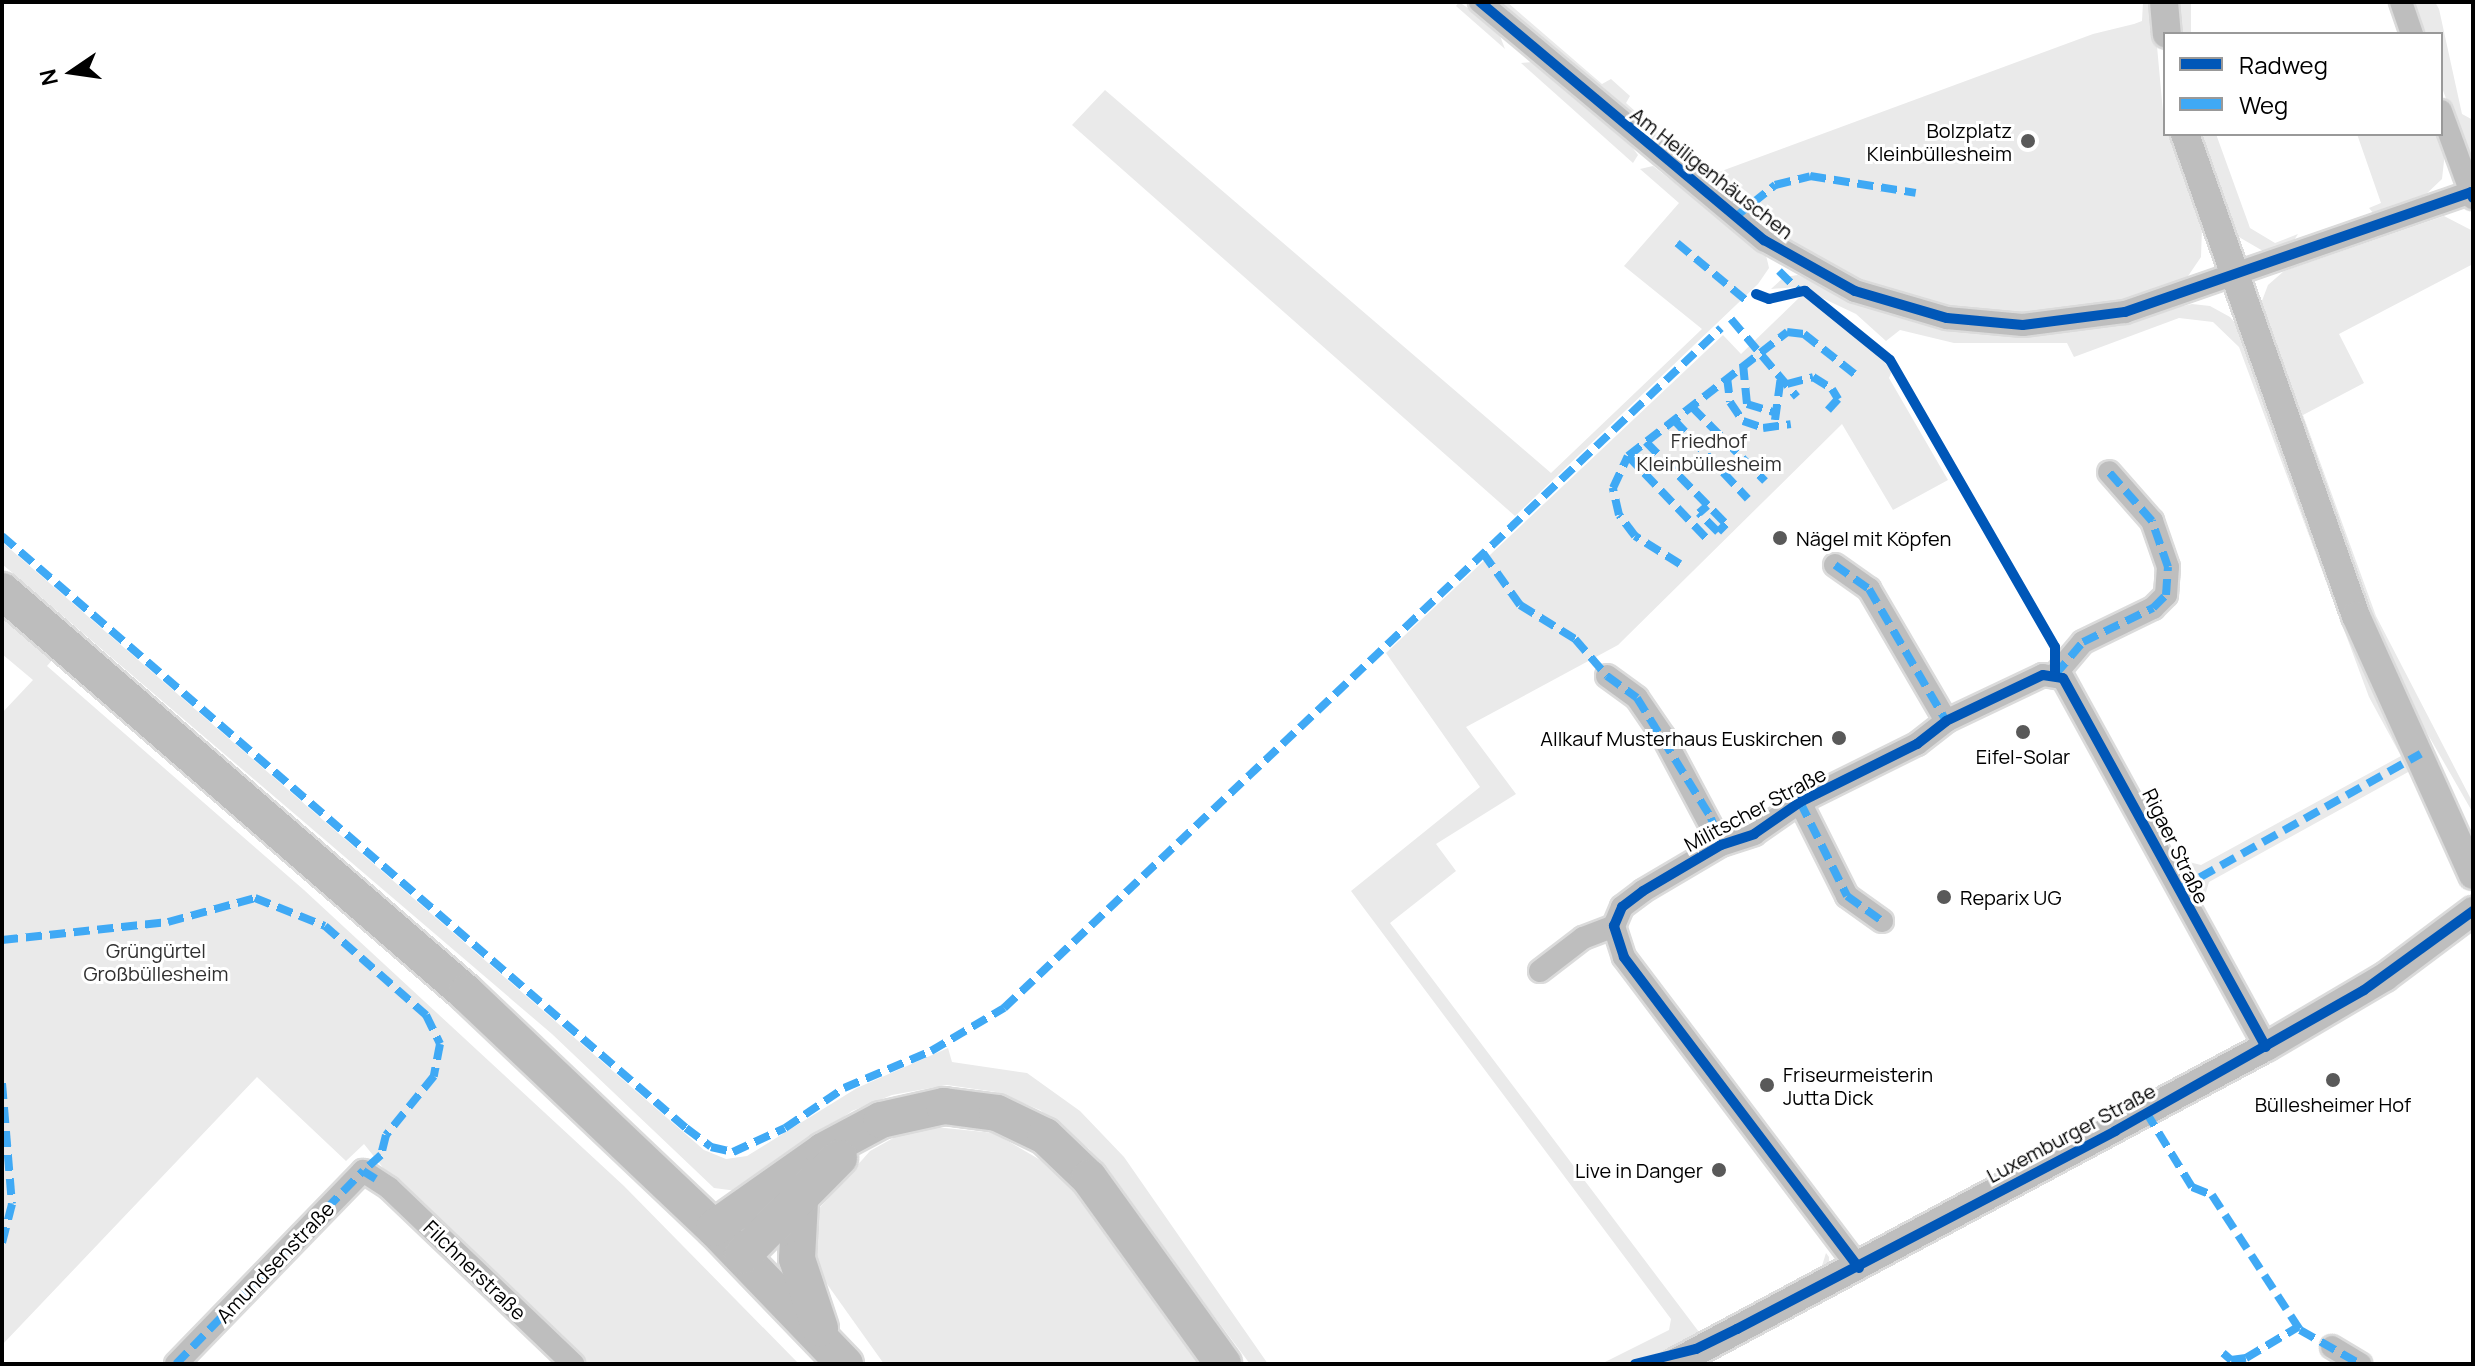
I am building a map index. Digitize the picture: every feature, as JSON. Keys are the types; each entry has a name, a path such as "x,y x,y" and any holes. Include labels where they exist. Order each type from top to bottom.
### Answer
{"main road":[{"path":"2,591 466,993 714,1228 835,1354"},
{"path":"714,1228 823,1151 896,1114 944,1106 997,1113 1045,1136 1089,1178 1223,1364"},
{"path":"742,1256 800,1201 852,1137"},
{"path":"800,1201 797,1259 835,1354"}],"street":[{"name":"Am Heiligenhäuschen","path":"1480,2 1749,230 1814,271 1877,300 1971,322 2036,324 2125,312 2472,195"},
{"path":"2164,2 2167,32"},
{"path":"2401,2 2411,32"},
{"path":"2443,116 2472,195"},
{"path":"2186,136 2233,277 2359,626 2421,754 2473,875"},
{"name":"Militscher Straße","path":"1540,971 1583,938 1614,926 1628,902 1721,845 1754,834 1800,802 1917,744 1946,721 2049,675 2083,642 2153,608 2166,595 2168,567 2152,521 2109,472"},
{"path":"1835,565 1869,589 1946,721"},
{"name":"Rigaer Straße","path":"2049,675 2075,692 2167,860 2198,930 2266,1047"},
{"name":"Militscher Straße","path":"1607,676 1637,698 1663,736 1721,845"},
{"path":"2421,754 2473,826"},
{"name":"Militscher Straße","path":"1800,802 1847,896 1882,921"},
{"name":"Luxemburger Straße","path":"1673,1364 1859,1268 2266,1047 2385,977 2473,911"},
{"path":"1614,926 1624,957 1859,1268"},
{"name":"Amundsenstraße","path":"176,1364 363,1171 376,1179"},
{"name":"Filchnerstraße","path":"376,1179 573,1364"},
{"path":"2332,1347 2360,1364"}],"green space":[{"path":"1459,2 1497,28 1505,49 1456,6"},
{"path":"1496,2 1507,2 1602,84 1611,79 1630,96 1626,103 1708,176 2093,34 2142,21 2143,2 2153,2 2163,136 2175,136 2202,227 2201,257 2186,279 2125,302 2051,312 1993,314 1929,304 1869,285 1801,252 1758,223"},
{"path":"2176,2 2191,2 2191,32 2176,32"},
{"path":"2410,2 2435,2 2439,9 2462,114 2473,120 2473,172 2443,90 2443,32 2421,32"},
{"path":"1532,62 1632,147 1638,155 1633,163 1521,63"},
{"path":"1105,90 1551,473 1702,329 1624,266 1679,203 1640,169 1653,166 1766,255 1769,268 1758,284 1515,516 1072,125"},
{"path":"2198,136 2217,136 2250,228 2275,243 2298,234 2291,245 2263,251 2232,233"},
{"path":"2358,136 2440,136 2445,152 2442,179 2422,198 2374,214 2369,208 2381,203"},
{"path":"2444,216 2473,231 2473,264 2339,334 2364,383 2303,415 2376,616 2473,803 2473,813 2388,665 2260,306 2268,285 2284,271"},
{"path":"1798,275 1869,308 1978,333 2061,333 2192,304 2210,306 2230,317 2239,327 2402,758 2411,768 2442,837 2410,771 2209,882 2204,899 2181,860 2201,865 2401,756 2369,697 2239,347 2213,322 2179,318 2074,357 2067,343 1954,343 1900,330 1886,341 1856,314 1799,287 1771,289 1784,277"},
{"name":"Friedhof Kleinbüllesheim","path":"1804,293 1885,360 1892,371 1889,378 1948,480 1893,510 1842,424 1618,645 1466,727 1516,794 1436,844 1456,871 1390,923 1699,1332 1821,1269 1826,1253 1829,1257 1829,1267 1678,1347 1629,1364 1601,1364 1669,1330 1671,1319 1351,891 1480,787 1386,653 1723,335 1741,354"},
{"path":"2,542 704,1150 726,1159 747,1156 857,1088 948,1048 952,1062 1027,1073 1080,1111 1124,1157 1268,1364 1250,1364 1089,1149 1040,1110 996,1092 947,1085 892,1095 852,1111 737,1191 714,1188 552,1034 2,564"},
{"name":"Grüngürtel Großbüllesheim","path":"2,616 53,659 47,666 304,890 624,1186 799,1364 585,1364 388,1174 364,1144 346,1161 257,1077 2,1345 2,713 33,680 2,654"},
{"path":"935,1127 994,1133 1054,1168 1098,1220 1201,1364 884,1364 817,1270 812,1254 816,1212 870,1151 895,1137"}],"marked path":[{"path":"1734,218 1775,185 1810,176 1916,193"},
{"path":"1677,243 1748,302"},
{"path":"1779,271 1799,291"},
{"path":"1731,319 1797,397"},
{"path":"2,536 686,1128 711,1147 733,1152 785,1128 844,1088 931,1051 1004,1008 1721,328"},
{"path":"1680,564 1635,536 1619,515 1613,488 1628,456 1787,332 1804,334 1857,376"},
{"path":"1743,364 1747,404 1776,413"},
{"path":"1775,420 1781,376"},
{"path":"1727,377 1730,402 1743,421 1763,428 1791,424"},
{"path":"1787,384 1813,377 1832,389 1838,399 1828,410"},
{"path":"1692,407 1765,481"},
{"path":"1674,420 1748,499"},
{"path":"1646,442 1726,524 1718,532 1699,513 1707,506"},
{"path":"1628,456 1707,539"},
{"path":"2055,675 2083,642 2153,608 2166,595 2168,567 2152,521 2109,472"},
{"path":"1483,553 1520,605 1575,639 1607,676 1637,698 1711,818 1721,845"},
{"path":"1835,565 1869,589 1946,721"},
{"path":"2179,889 2421,754"},
{"path":"1800,802 1847,896 1882,921"},
{"path":"2,940 168,922 255,898 325,926 426,1015 440,1044 434,1076 386,1135 381,1155 363,1171"},
{"path":"2,1083 12,1204 2,1243"},
{"path":"2146,1112 2192,1187 2212,1195 2300,1330 2360,1364"},
{"path":"176,1364 363,1171 376,1179"},
{"path":"2223,1353 2231,1360 2246,1358 2298,1327"}],"cycle path":[{"path":"1480,2 1764,240 1855,291 1947,318 2023,325 2125,312 2471,192 2473,198"},
{"path":"1756,294 1769,299 1805,291 1890,360 2055,647 2055,675"},
{"path":"1859,1268 1624,957 1614,926 1622,907 1643,891 1721,845 1754,834 1800,802 1917,744 1946,721 2043,675 2063,678 2266,1047"},
{"path":"1635,1364 1696,1349 2115,1131 2364,990 2473,911"}],"place":[{"name":"Bolzplatz Kleinbüllesheim","path":"2028,141"},
{"name":"Nägel mit Köpfen","path":"1780,538"},
{"name":"Eifel-Solar","path":"2023,732"},
{"name":"Allkauf Musterhaus Euskirchen","path":"1839,738"},
{"name":"Reparix UG","path":"1944,897"},
{"name":"Büllesheimer Hof","path":"2333,1080"},
{"name":"Friseurmeisterin Jutta Dick","path":"1767,1085"},
{"name":"Live in Danger","path":"1719,1170"}]}
